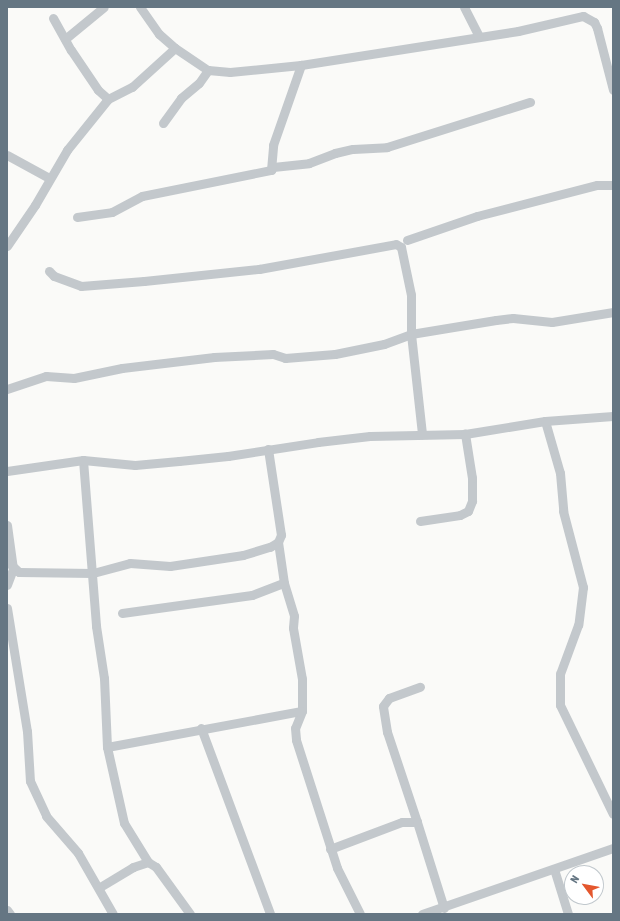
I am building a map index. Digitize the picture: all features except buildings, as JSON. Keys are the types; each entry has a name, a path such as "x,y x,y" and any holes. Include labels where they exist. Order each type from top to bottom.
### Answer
{"street":[{"path":"65,39 104,7"},
{"path":"140,7 159,34 175,48 208,70 230,72 300,65 518,31 583,16 594,22 597,28 613,90"},
{"path":"464,7 479,36"},
{"path":"54,18 65,39 98,90 108,99"},
{"path":"7,246 35,205 49,178 76,137 108,99 132,87 175,48"},
{"path":"273,167 273,145 300,65"},
{"path":"163,123 181,98 200,83 208,70"},
{"path":"77,217 112,212 142,196 263,172 273,167 309,163 335,153 353,149 387,147 530,102"},
{"path":"7,155 49,178"},
{"path":"407,240 477,216 597,185 613,185"},
{"path":"49,271 54,276 81,286 248,271 396,244 401,247 411,295 411,334 422,434"},
{"path":"7,389 46,376 74,378 122,368 207,358 263,354 285,358 335,354 384,344 411,334 513,318 552,322 613,312"},
{"path":"7,471 84,460 135,464 228,456 268,449 370,436 465,434 545,421 613,416"},
{"path":"545,421 560,473 563,511 583,587 578,625 560,674 560,705 613,814"},
{"path":"420,520 460,516 468,511 472,501 472,478 465,434"},
{"path":"268,449 281,535 278,542 284,583 294,616 293,628 302,680 302,711 295,728 296,740 330,849 350,896 360,914"},
{"path":"84,460 96,626 104,678 107,747 124,823 148,862 156,867 190,914"},
{"path":"7,525 13,569 7,585"},
{"path":"7,561 13,569 19,572 93,572 130,563 170,566 243,555 270,547 278,542"},
{"path":"122,613 252,596 284,583"},
{"path":"7,608 27,731 30,781 46,816 65,836 100,887 113,914"},
{"path":"420,687 384,701 383,712 387,732 444,908"},
{"path":"107,747 201,728 302,711"},
{"path":"201,728 270,914"},
{"path":"330,849 402,822 417,822"},
{"path":"422,914 444,908 613,848"},
{"path":"100,887 133,867 148,862"},
{"path":"554,869 568,914"},
{"path":"7,910 10,914"}]}
